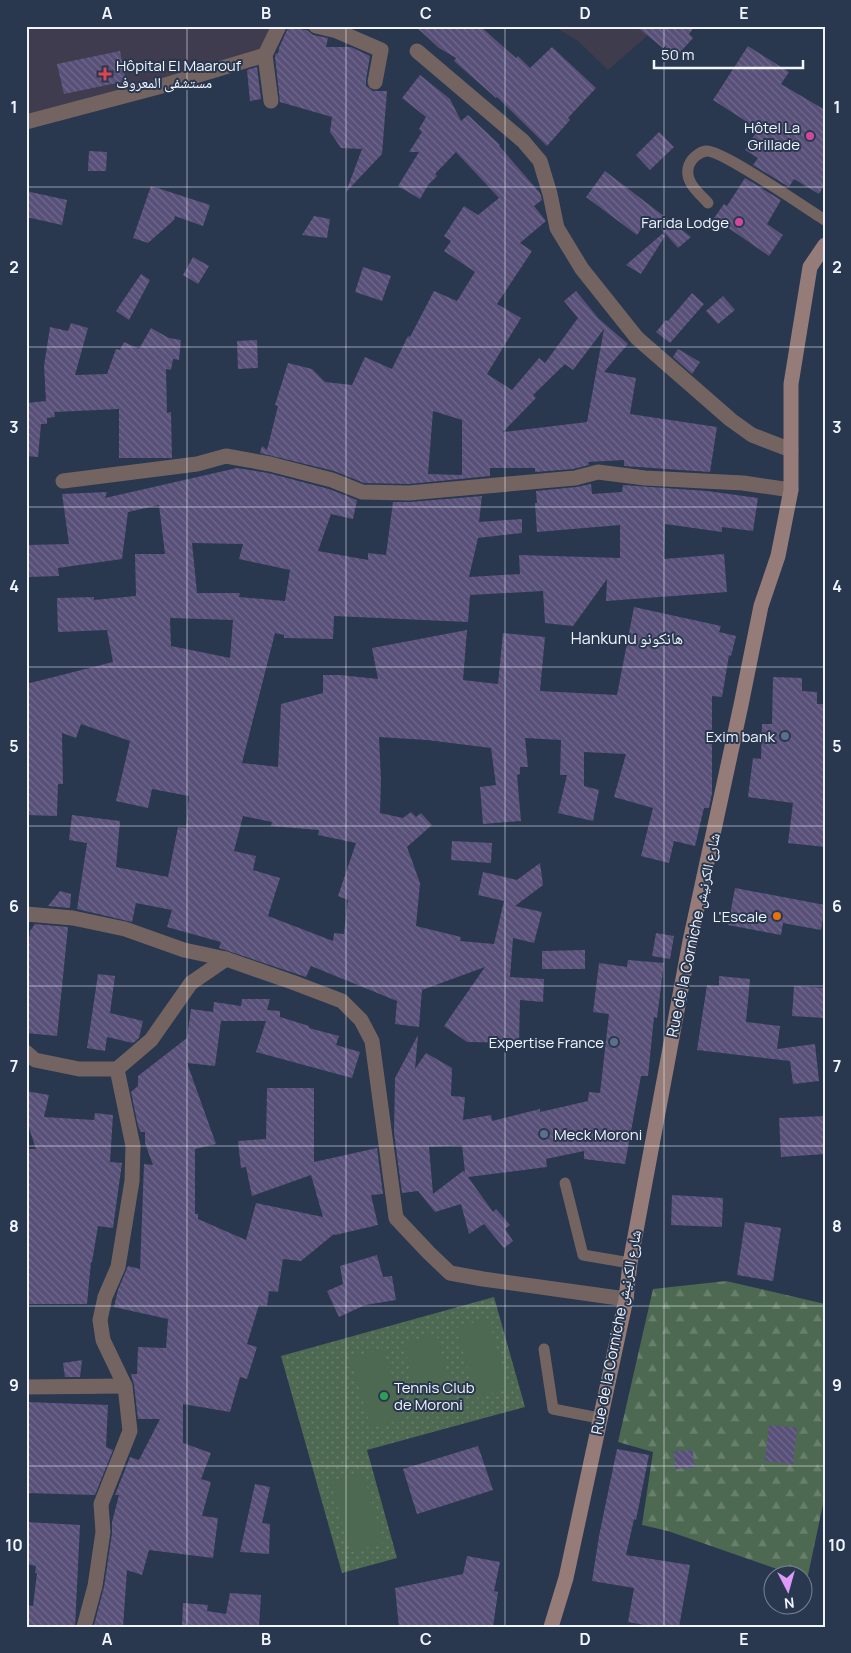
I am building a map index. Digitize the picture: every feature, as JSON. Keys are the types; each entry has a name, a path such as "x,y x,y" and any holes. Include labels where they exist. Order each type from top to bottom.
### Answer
{"main road":[{"name":"Rue de la Corniche شارع الكرنيش","path":"551,1627 566,1578 626,1299 630,1263 690,941 742,705 761,606 778,556 791,490 791,384 810,267 825,245"}],"street":[{"path":"271,100 266,55 279,26"},
{"path":"316,26 337,31 381,50 375,82"},
{"path":"417,51 523,141 540,161 550,194 557,228 582,269 637,338 745,430 752,435 791,450"},
{"path":"26,122 162,86 266,55"},
{"path":"63,481 197,464 226,456 279,466 332,480 362,492 409,493 575,478 598,472 645,478 743,482 791,490"},
{"path":"26,914 73,918 125,929 184,950 226,959 342,1002 361,1020 372,1041 396,1218 429,1254 450,1273 626,1299"},
{"path":"26,1052 35,1060 79,1069 117,1069 151,1040 191,983 226,959"},
{"path":"84,1627 95,1586 103,1532 101,1504 130,1431 125,1386 103,1340 100,1320 105,1297 118,1267 132,1181 133,1146 117,1069"},
{"path":"26,1387 125,1386"}],"lane":[{"path":"708,203 692,186 687,174 689,164 697,154 707,150 735,163 825,220"},
{"path":"565,1183 584,1255 630,1263"},
{"path":"544,1349 552,1409 599,1418"}],"shaded area":[{"name":"Hôpital El Maarouf مستشفى المعروف","path":"26,26 275,26 265,50 26,117"},
{"path":"553,26 653,26 646,37 608,70 578,41"}],"green space":[{"path":"726,1281 825,1304 825,1495 810,1566 768,1566 668,1531 642,1525 653,1452 618,1442 653,1289"},
{"path":"494,1297 525,1407 367,1450 397,1558 342,1573 281,1356"},
{"path":"488,1318 509,1388 476,1398 456,1328"},
{"path":"436,1334 456,1404 424,1414 403,1344"},
{"path":"383,1349 404,1419 371,1428 350,1358"},
{"path":"363,1473 384,1543 351,1552 330,1482"}],"building":[{"path":"415,26 480,26 530,68 552,47 596,88 568,118 570,120 547,146 497,97 454,61 456,58 439,48"},
{"path":"636,26 695,26 689,34 693,38 675,58"},
{"path":"288,28 307,30 313,35 328,38 326,47 351,47 370,56 366,86 373,91 387,91 382,154 346,192 362,149 341,148 330,132 332,117 280,102 275,57 276,53 278,54"},
{"path":"748,46 789,72 781,84 825,110 825,184 819,194 794,179 789,187 753,165 758,158 745,150 758,129 713,100"},
{"path":"120,51 126,81 64,94 57,64"},
{"path":"257,67 261,99 250,101 247,70"},
{"path":"420,75 450,99 461,121 468,115 500,145 541,196 542,200 534,206 546,221 520,243 532,251 497,304 521,318 487,374 512,390 539,358 545,363 578,318 564,301 576,291 599,319 628,344 604,372 636,378 630,414 717,427 710,472 624,466 624,460 588,462 589,465 573,469 535,472 535,468 490,468 490,476 409,484 364,483 334,471 260,453 262,446 267,450 278,406 275,405 288,363 312,369 325,382 352,385 365,357 392,369 408,336 410,337 434,291 457,301 475,272 444,251 451,241 444,236 464,206 478,215 499,198 456,152 435,174 437,176 428,185 420,199 398,186 419,152 409,152 422,132 419,129 426,117 402,98","holes":["604,329 587,422 503,432 536,398 533,395 565,364 573,370","433,411 462,420 462,475 428,474"]},
{"path":"659,132 674,147 650,170 636,155"},
{"path":"89,151 107,152 106,171 88,171"},
{"path":"605,171 691,237 678,248 650,216 637,235 586,197"},
{"path":"745,178 781,200 767,224 783,235 769,256 714,218 724,204 727,206"},
{"path":"151,186 210,205 203,226 175,216 174,220 148,243 133,238"},
{"path":"26,191 67,200 62,225 26,217"},
{"path":"314,216 330,219 327,238 302,235"},
{"path":"662,234 665,236 641,274 626,265"},
{"path":"193,257 209,266 198,284 183,275"},
{"path":"363,267 391,276 382,301 355,292"},
{"path":"141,274 150,280 129,320 116,311"},
{"path":"692,293 704,304 670,343 656,332"},
{"path":"723,296 735,310 718,324 706,311"},
{"path":"71,323 88,328 75,375 107,374 116,349 120,350 124,342 139,349 151,328 169,338 181,340 179,360 173,359 171,370 166,369 167,413 171,412 172,458 119,458 119,409 54,412 55,417 47,418 47,424 41,424 38,457 26,456 26,403 46,401 44,366 50,327 68,331"},
{"path":"257,340 258,368 238,369 237,341"},
{"path":"678,349 700,362 692,374 673,357"},
{"path":"237,468 268,473 329,489 357,500 353,519 331,514 318,551 368,560 368,553 386,555 393,502 482,496 479,522 522,519 522,533 478,538 469,577 520,574 519,555 620,558 620,525 537,532 536,491 591,484 592,494 622,492 623,485 707,491 758,498 753,531 722,527 722,532 665,524 664,559 724,554 727,592 606,601 607,579 573,626 545,623 543,591 470,595 468,622 334,616 333,639 284,638 284,635 275,633 242,763 278,767 281,704 323,693 323,675 378,679 372,648 467,630 463,680 498,684 503,633 545,637 540,691 617,695 634,607 721,626 719,632 736,636 731,656 729,655 722,697 712,696 712,793 709,808 704,808 695,846 674,841 669,863 641,856 653,808 614,797 626,754 584,752 584,786 599,790 593,821 558,813 567,775 560,775 561,740 525,738 528,767 520,767 520,774 517,775 521,821 483,824 480,787 496,785 491,748 427,740 379,737 380,813 403,818 411,812 416,817 421,813 432,825 407,847 420,883 416,926 461,937 460,941 494,944 504,901 478,895 483,872 517,880 540,863 543,885 515,906 542,912 534,943 513,938 510,977 544,979 543,1002 520,1000 519,1043 467,1042 444,1026 485,967 422,990 419,1027 395,1024 397,1001 311,966 306,977 219,948 221,942 167,927 172,910 136,903 132,922 77,909 87,843 69,840 72,815 120,821 116,867 168,877 178,827 186,828 189,796 152,789 148,808 116,801 130,741 81,724 76,738 62,733 63,784 58,784 57,816 26,815 26,684 113,662 107,630 58,632 57,598 94,597 94,600 136,596 135,554 165,554 159,505 128,512 122,559 58,568 59,576 28,577 27,545 69,544 62,494 107,492 105,498","holes":["192,543 243,544 239,559 290,570 285,601 239,597 240,593 197,593","170,618 233,620 230,658 171,646","243,816 272,822 271,826 319,830 318,835 356,843 338,896 348,900 344,934 334,933 333,941 268,916 280,878 253,870 256,856 234,851"]},
{"path":"773,677 802,678 802,691 817,692 817,704 824,704 825,847 788,843 793,803 748,797 753,758 761,759 762,724 772,724"},
{"path":"452,841 492,843 491,863 451,860"},
{"name":"L'Escale","path":"735,888 825,905 821,930 783,923 781,935 728,925"},
{"path":"60,891 71,894 70,908 48,906"},
{"path":"35,924 68,927 57,1036 26,1033 26,966 30,931"},
{"path":"656,933 674,936 670,959 652,956"},
{"path":"585,950 585,969 542,969 542,951"},
{"path":"628,960 664,963 657,1018 654,1017 648,1076 641,1076 625,1164 584,1159 584,1151 546,1159 547,1167 468,1177 493,1212 496,1209 510,1225 505,1229 513,1241 504,1248 484,1224 469,1234 461,1204 435,1212 418,1191 402,1193 394,1133 395,1078 418,1035 415,1069 426,1053 452,1068 451,1096 465,1097 463,1120 491,1115 492,1121 540,1109 540,1112 588,1101 589,1092 600,1093 609,1014 593,1012 599,963 627,967","holes":["462,1145 465,1172 463,1171 433,1194 429,1147"]},
{"path":"98,974 115,976 110,1013 143,1021 139,1038 133,1043 107,1037 105,1051 87,1048"},
{"path":"719,976 750,979 746,1022 780,1026 777,1049 815,1044 819,1081 793,1084 790,1061 697,1050 707,985 719,986"},
{"path":"794,986 825,988 824,1018 792,1016"},
{"path":"242,999 270,999 267,1010 280,1011 280,1017 309,1026 309,1028 339,1036 336,1045 360,1052 352,1078 256,1052 266,1021 221,1021 215,1066 187,1063 216,1144 195,1149 195,1214 198,1214 198,1219 246,1240 256,1203 323,1217 311,1175 252,1196 246,1167 241,1168 238,1141 266,1139 267,1088 314,1088 314,1162 377,1148 383,1194 371,1195 378,1225 334,1234 301,1261 283,1259 278,1292 269,1291 267,1306 259,1305 247,1344 257,1347 247,1379 240,1377 230,1412 183,1404 183,1443 211,1453 201,1479 211,1482 202,1516 218,1518 213,1558 149,1550 142,1575 127,1570 123,1627 94,1625 104,1587 112,1522 119,1495 115,1495 130,1457 139,1460 160,1419 138,1419 131,1374 137,1374 138,1347 166,1348 168,1319 114,1307 118,1290 128,1266 140,1269 144,1164 153,1165 145,1143 145,1132 141,1132 138,1126 131,1092 138,1086 138,1076 187,1038 191,1009 213,1012 214,1002 241,1006"},
{"path":"26,1091 49,1095 44,1117 94,1120 95,1113 113,1115 110,1162 122,1163 113,1228 98,1226 91,1262 87,1304 26,1304 26,1149 36,1149 26,1119"},
{"path":"825,1116 825,1154 781,1157 779,1118"},
{"path":"672,1195 723,1198 722,1227 671,1225"},
{"path":"745,1222 781,1228 773,1281 737,1275"},
{"path":"377,1255 383,1277 392,1276 396,1300 365,1305 339,1317 327,1291 343,1284 340,1266"},
{"path":"82,1360 80,1377 65,1377 63,1363"},
{"path":"26,1402 108,1405 106,1447 113,1450 95,1495 26,1493 29,1466 26,1465"},
{"path":"769,1425 797,1428 793,1464 765,1461"},
{"path":"478,1446 493,1490 417,1514 403,1469"},
{"path":"617,1449 649,1455 636,1520 634,1519 626,1555 690,1565 679,1627 644,1627 644,1625 628,1622 634,1588 592,1581"},
{"path":"693,1450 694,1468 675,1469 674,1451"},
{"path":"255,1484 270,1487 262,1523 270,1524 269,1554 240,1552"},
{"path":"26,1522 80,1525 75,1627 26,1627 26,1605 33,1606 37,1573 35,1573 36,1566 26,1564"},
{"path":"467,1556 500,1562 494,1591 498,1592 493,1627 399,1627 395,1588 463,1574"},
{"path":"230,1593 261,1595 259,1627 182,1627 183,1603 208,1605 207,1611 226,1614"}],"place":[{"name":"Hôpital El Maarouf مستشفى المعروف","path":"105,74"},
{"name":"Hôtel La Grillade","path":"810,136"},
{"name":"Farida Lodge","path":"739,222"},
{"name":"Exim bank","path":"785,736"},
{"name":"L'Escale","path":"777,916"},
{"name":"Expertise France","path":"614,1042"},
{"name":"Meck Moroni","path":"544,1134"},
{"name":"Tennis Club de Moroni","path":"384,1396"}],"district":[{"name":"Hankunu هانكونو","path":"627,638"}]}
